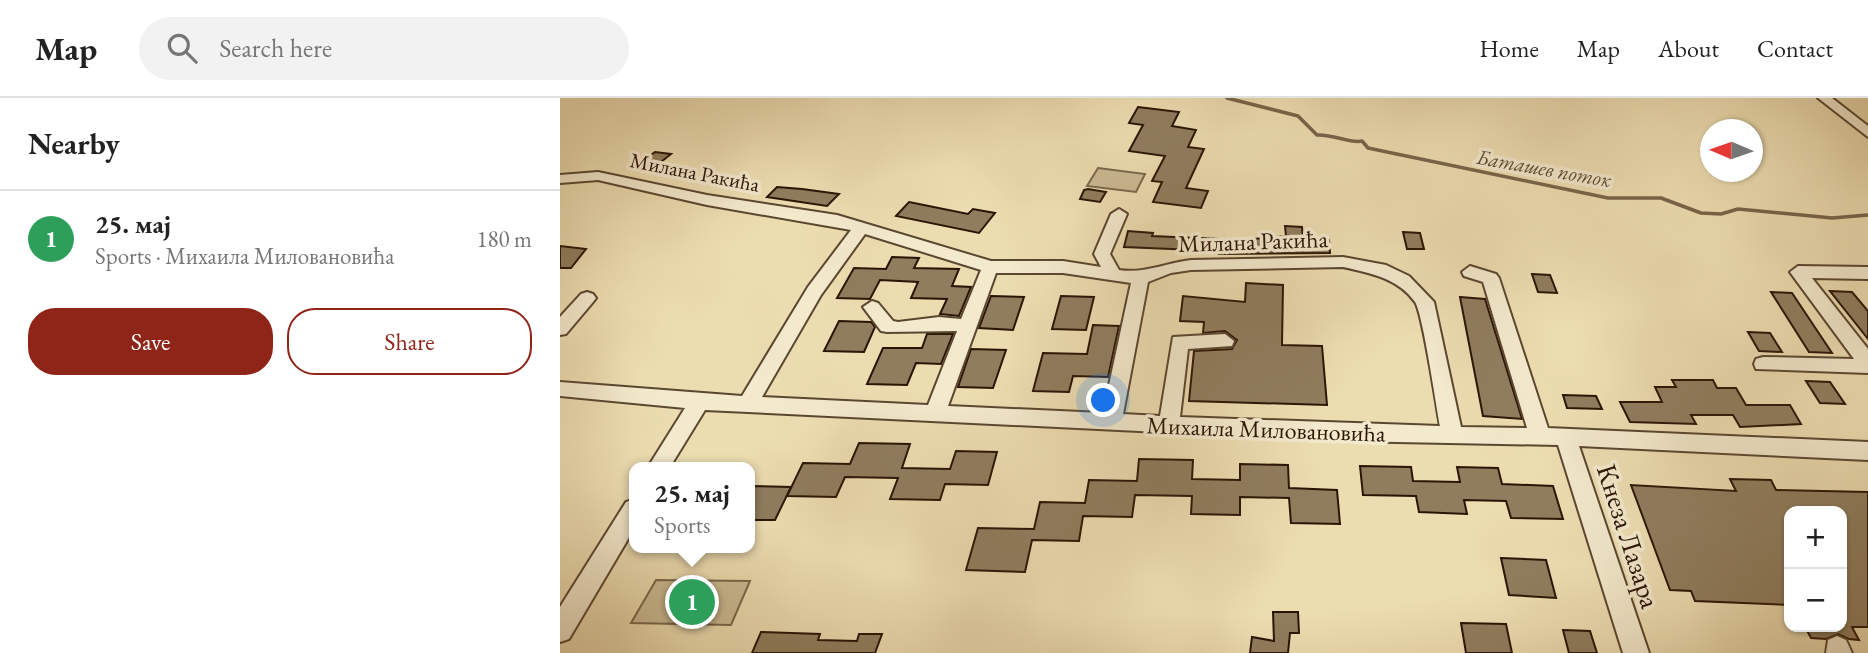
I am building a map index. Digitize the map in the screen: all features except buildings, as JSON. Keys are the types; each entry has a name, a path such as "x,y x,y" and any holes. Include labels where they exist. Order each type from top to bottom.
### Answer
{"street":[{"path":"1824,98 1868,133"},
{"name":"Милана Ракића","path":"560,179 587,176 634,182 707,200 837,220 990,267 1039,265 1140,279 1180,266 1333,262 1363,264 1395,276 1425,302 1452,435"},
{"path":"1112,273 1102,257 1119,214"},
{"path":"748,403 816,289 860,229"},
{"path":"935,413 990,267"},
{"path":"1470,272 1488,276 1498,298 1539,436"},
{"path":"1868,273 1798,272 1868,365"},
{"path":"1111,422 1140,279"},
{"path":"560,329 587,298"},
{"path":"872,307 887,326 939,323 966,327"},
{"path":"1170,425 1180,342 1225,341"},
{"path":"1763,364 1868,365"},
{"name":"Михаила Миловановића","path":"560,389 699,402 1170,425 1566,437 1868,451"},
{"path":"663,462 699,402"},
{"name":"Кнеза Лазара","path":"1566,437 1636,653"},
{"path":"560,630 629,517"}],"shaded area":[{"path":"1098,168 1145,174 1136,192 1087,186"},
{"path":"656,580 750,581 731,625 631,623"}],"waterway":[{"name":"Баташев поток","path":"1227,98 1298,116 1317,135 1362,141 1368,148 1608,198 1661,198 1701,213 1721,214 1738,209 1832,218 1868,215"}],"place":[{"name":"25. мај","path":"692,602"}]}
